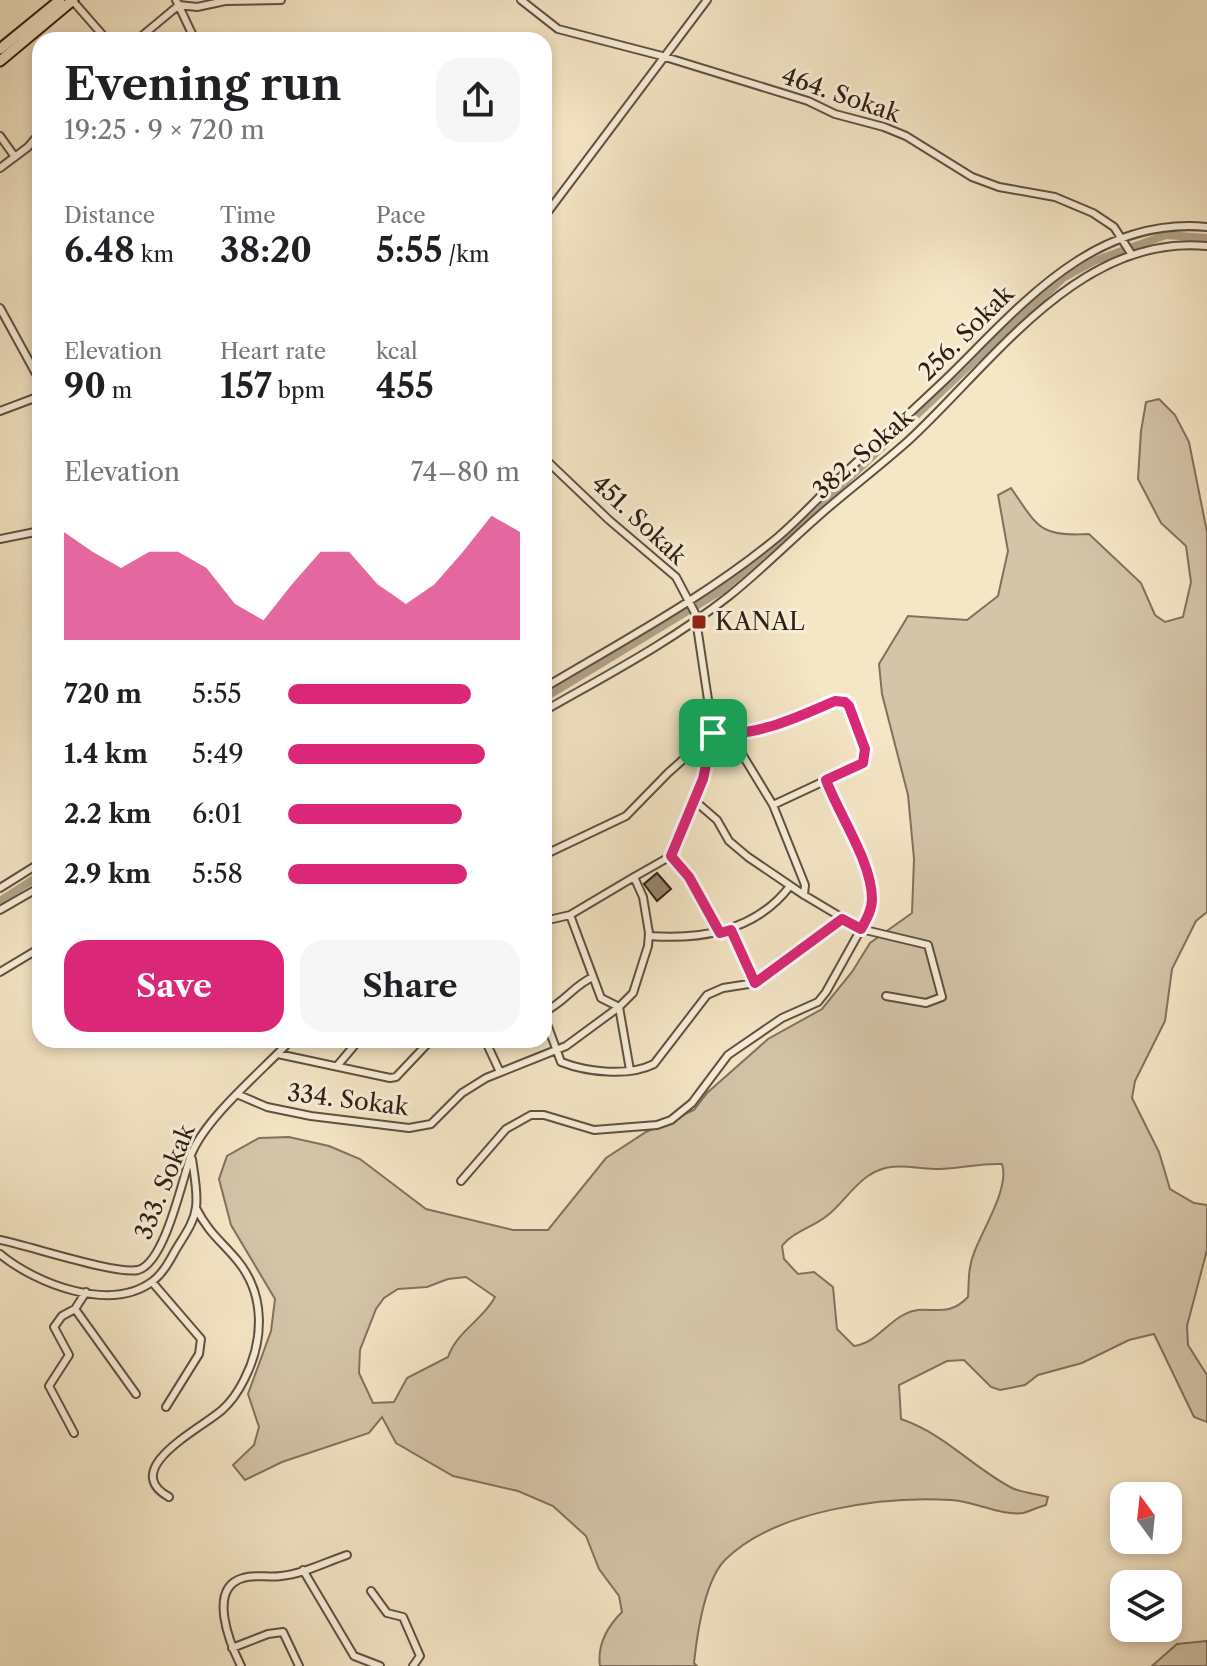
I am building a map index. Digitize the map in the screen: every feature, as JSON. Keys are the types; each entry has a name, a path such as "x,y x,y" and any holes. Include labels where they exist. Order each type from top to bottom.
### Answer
{"main road":[{"path":"0,49 60,0"},
{"path":"34,32 72,0"},
{"path":"0,60 32,33"}],"street":[{"path":"72,0 100,32"},
{"path":"178,2 197,7 225,1 281,0"},
{"name":"464. Sokak","path":"521,0 558,29 662,56 808,101 835,114 906,136 972,177 999,187 1055,197 1093,213 1114,227 1131,255"},
{"path":"552,207 662,56 707,0"},
{"path":"146,32 178,2"},
{"path":"178,2 191,32"},
{"path":"0,136 15,157"},
{"path":"0,168 32,141"},
{"name":"256. Sokak","path":"552,683 690,601 780,535 947,378 1023,301 1051,278 1122,240 1158,226 1207,227"},
{"name":"382. Sokak","path":"552,706 660,644 695,616 729,596 909,440 1027,321 1062,292 1131,255 1159,247 1207,246"},
{"path":"0,308 3,320 32,368"},
{"path":"0,411 32,399"},
{"name":"451. Sokak","path":"552,466 676,577 695,616 713,733"},
{"path":"0,539 32,533"},
{"path":"713,733 731,736 798,717 835,701 845,702 849,706 866,756 863,763 773,805"},
{"path":"552,919 570,915 671,856 709,760 713,733"},
{"path":"552,851 626,816 713,733"},
{"path":"731,736 773,805 805,885 804,895"},
{"path":"461,1181 506,1129 531,1115 544,1115 594,1130 657,1125 678,1116 692,1103 728,1055 782,1018 818,1002 861,929 873,900 853,839 826,780"},
{"path":"695,801 717,820 739,849 842,919 861,929 928,945 942,997 926,1003 886,996"},
{"path":"671,856 689,877 720,933"},
{"path":"0,888 32,868"},
{"path":"619,1007 633,993 649,936 643,897 634,877"},
{"path":"649,936 731,930 766,911 790,886"},
{"path":"0,910 32,892"},
{"path":"570,915 601,998 619,1007"},
{"path":"552,1044 561,1062 581,1070 644,1069 654,1064 707,995 723,988 755,983 842,919"},
{"path":"731,930 755,983"},
{"path":"0,972 32,953"},
{"path":"552,1009 581,982 593,977"},
{"path":"619,1007 630,1070"},
{"name":"334. Sokak","path":"239,1095 267,1107 409,1128 431,1124 462,1093 500,1072 566,1046 619,1007"},
{"name":"333. Sokak","path":"0,1240 60,1256 126,1270 140,1270 151,1262 161,1245 192,1152 211,1120 284,1048"},
{"path":"337,1066 352,1048"},
{"path":"278,1054 396,1077 423,1048"},
{"path":"489,1048 500,1072"},
{"path":"0,1254 39,1280 86,1292 119,1294 152,1282 190,1228 196,1208 192,1152"},
{"path":"169,1497 156,1490 152,1481 153,1470 163,1456 192,1430 223,1409 235,1394 245,1378 259,1321 260,1306 248,1274 208,1231 196,1208"},
{"path":"152,1282 201,1339 199,1354 166,1407"},
{"path":"74,1433 49,1386 69,1355 54,1327 62,1316 75,1309 86,1292"},
{"path":"75,1309 136,1394"},
{"path":"241,1666 232,1648 224,1605 225,1591 243,1578 282,1576 347,1555"},
{"path":"303,1570 354,1656 379,1665"},
{"path":"371,1591 387,1613 403,1617 420,1656 413,1666"},
{"path":"232,1648 268,1634 283,1632 299,1666"}],"shaded area":[{"path":"1159,399 1175,415 1189,442 1207,532 1207,912 1196,921 1172,969 1165,1021 1135,1081 1132,1098 1159,1152 1170,1189 1194,1203 1207,1205 1207,1250 1187,1326 1188,1345 1207,1375 1207,1422 1194,1417 1154,1334 1129,1340 1082,1363 1038,1375 1025,1385 1000,1390 991,1387 964,1360 947,1361 899,1385 901,1419 931,1433 1012,1488 1048,1497 1046,1505 1014,1513 951,1500 895,1501 832,1510 773,1529 747,1542 719,1568 707,1593 700,1623 694,1663 697,1666 600,1666 600,1651 605,1636 622,1612 619,1596 599,1569 586,1536 553,1506 518,1491 453,1476 396,1443 382,1417 369,1433 282,1462 245,1480 233,1465 254,1445 259,1427 248,1394 271,1331 275,1299 231,1225 219,1179 227,1156 259,1138 289,1137 329,1146 360,1159 426,1209 513,1230 548,1230 606,1158 646,1132 694,1110 707,1093 768,1039 822,1009 852,972 870,943 912,913 914,859 908,795 882,694 879,664 908,616 967,620 998,596 1008,551 998,495 1011,488 1034,520 1049,531 1089,534 1141,583 1155,615 1165,622 1183,617 1191,582 1186,546 1161,523 1138,479 1146,402","holes":["1002,1164 999,1197 971,1264 968,1297 951,1308 912,1311 874,1338 854,1346 837,1329 833,1287 814,1272 798,1274 784,1259 782,1246 786,1241 828,1215 857,1185 876,1171 892,1167 934,1169","466,1277 495,1297 490,1305 457,1340 448,1357 407,1378 394,1402 373,1403 359,1373 360,1350 376,1309 384,1298 398,1289 427,1287 448,1279"]},
{"path":"1207,1641 1207,1666 1152,1666 1177,1644"}],"building":[{"path":"657,873 671,889 657,901 644,884"}],"waterway":[{"path":"552,693 722,590 815,510 1063,278 1094,261 1166,235 1207,238"},
{"path":"0,901 32,880"}],"place":[{"name":"KANAL","path":"699,622"}],"route":[{"path":"835,701 845,702 865,749 863,763 826,780 866,871 873,900 869,913 861,929 842,919 755,983 731,930 720,933 689,877 671,856 703,779 713,733 731,736 798,717 835,701"}]}
